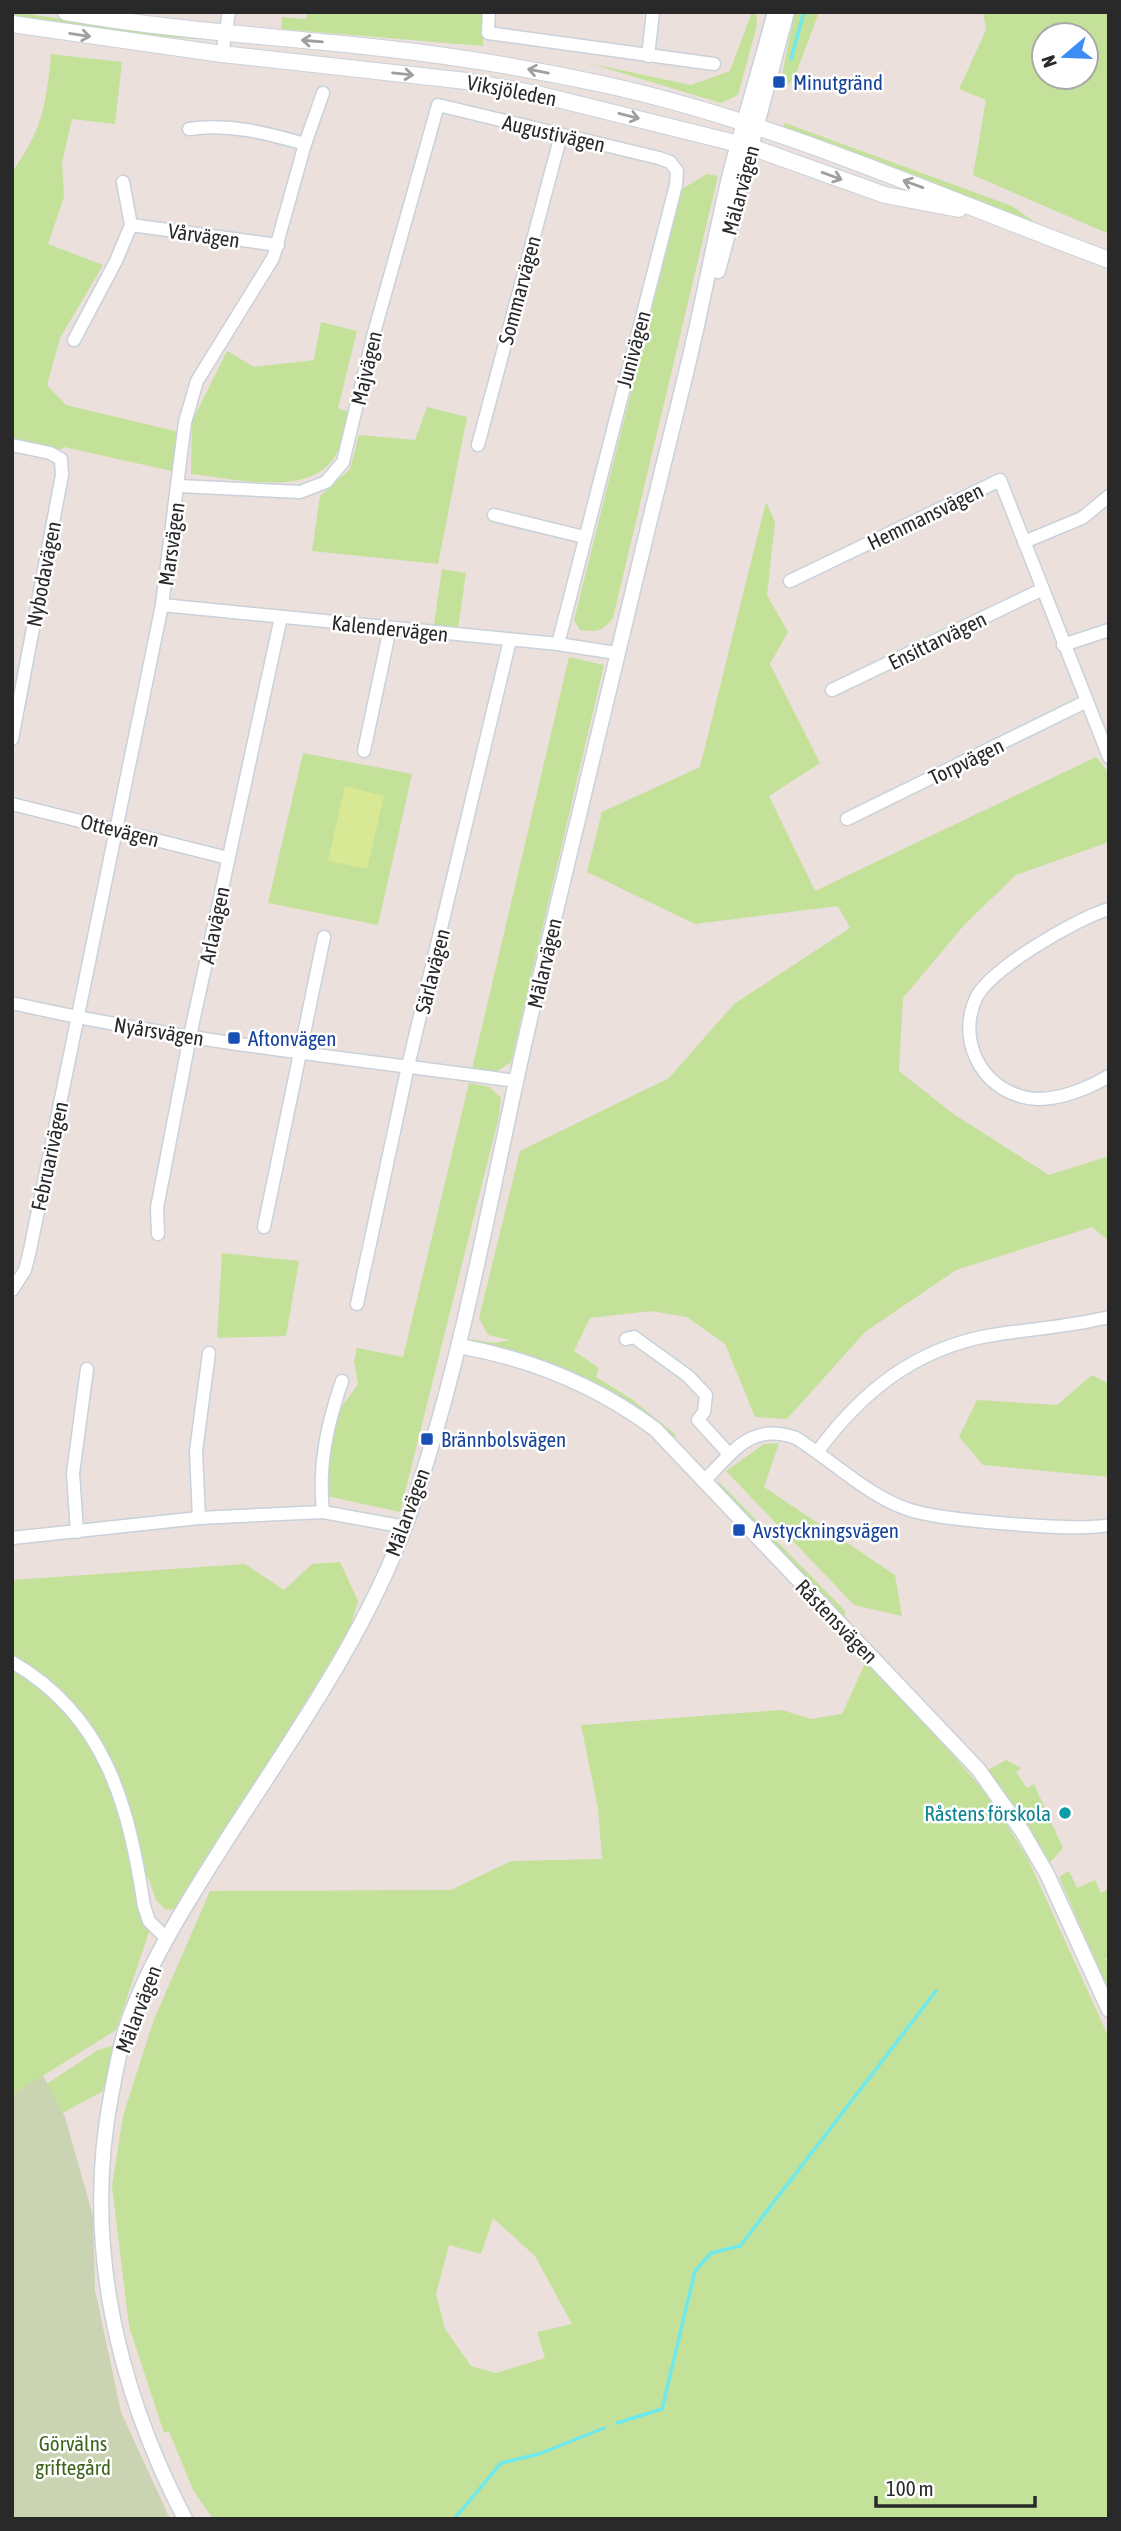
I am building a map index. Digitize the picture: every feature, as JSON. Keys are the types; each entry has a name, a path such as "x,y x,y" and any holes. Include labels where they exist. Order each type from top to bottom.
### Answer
{"main road":[{"name":"Viksjöleden","path":"65,12 226,34 374,47 512,66 605,85 751,125 1000,216 1109,260"},
{"name":"Viksjöleden","path":"12,24 222,54 466,81 591,106 745,145 885,195 1000,216"}],"street":[{"path":"222,54 229,12"},
{"path":"489,12 488,33 714,64"},
{"path":"648,56 653,12"},
{"name":"Mälarvägen","path":"751,125 775,12"},
{"name":"Mälarvägen","path":"185,2519 162,2474 120,2360 104,2266 100,2169 125,2032 147,1977 181,1911 344,1655 405,1527 459,1346 516,1081 616,653 688,365 724,248 745,145 787,12"},
{"name":"Marsvägen","path":"78,1018 162,605 185,422 197,382 278,245 305,144 323,93"},
{"name":"Augustivägen","path":"438,105 670,162"},
{"name":"Majvägen","path":"179,486 300,492 326,482 343,462 374,333 438,105"},
{"path":"190,129 211,126 254,130 305,144"},
{"name":"Sommarvägen","path":"478,444 561,135"},
{"name":"Junivägen","path":"558,644 676,185 677,171 670,162"},
{"path":"74,340 116,261 131,225 122,182"},
{"name":"Vårvägen","path":"131,225 278,245"},
{"name":"Nybodavägen","path":"12,739 62,475 61,459 50,453 13,445"},
{"name":"Hemmansvägen","path":"790,581 1000,480 1085,702 1102,726 1109,757"},
{"path":"1024,542 1082,518 1109,496"},
{"path":"494,514 584,537"},
{"name":"Ensittarvägen","path":"832,690 1041,590"},
{"name":"Kalendervägen","path":"162,605 558,644 616,653"},
{"name":"Arlavägen","path":"158,1234 157,1208 190,1036 281,617"},
{"path":"364,751 390,628"},
{"path":"1063,645 1109,630"},
{"name":"Särlavägen","path":"357,1304 408,1066 510,640"},
{"name":"Torpvägen","path":"847,819 1085,702"},
{"name":"Ottevägen","path":"12,804 228,858"},
{"path":"1109,909 1063,929 998,975 977,997 969,1042 977,1064 992,1081 1012,1093 1038,1099 1073,1093 1109,1076"},
{"path":"264,1227 324,937"},
{"name":"Nyårsvägen","path":"12,1003 78,1018 190,1036 516,1081"},
{"name":"Februarivägen","path":"12,1290 78,1018"},
{"path":"818,1451 845,1414 878,1385 929,1355 986,1336 1109,1317"},
{"path":"626,1339 634,1337 661,1354 706,1395 704,1412 698,1420 729,1454"},
{"name":"Råstensvägen","path":"459,1346 547,1368 603,1392 655,1429 705,1480 978,1769 1022,1831 1047,1874 1109,2010"},
{"path":"199,1518 196,1451 209,1353"},
{"path":"77,1532 73,1474 88,1369"},
{"path":"323,1512 320,1485 324,1442 342,1381"},
{"path":"705,1480 744,1440 763,1433 779,1432 818,1451 885,1499 911,1511 1077,1527 1109,1525"},
{"path":"12,1538 199,1518 323,1512 405,1527"},
{"path":"12,1662 60,1698 86,1728 107,1762 124,1802 149,1921 167,1939"}],"green space":[{"path":"12,12 212,40 119,34 12,17"},
{"path":"307,12 485,12 483,46 281,29 282,17 306,19"},
{"path":"752,12 756,12 757,25 738,95 721,103 592,64 691,85 730,71"},
{"path":"795,12 819,12 795,76 788,85 781,80"},
{"path":"983,12 1109,12 1109,234 973,175 986,100 959,89 986,30"},
{"path":"51,54 122,62 115,124 72,119 62,162 64,197 48,244 103,265 60,338 47,385 66,405 179,432 176,472 64,447 59,450 12,439 12,172 37,129 47,88"},
{"path":"785,123 1012,206 1036,223 784,134 781,129"},
{"path":"707,174 718,176 613,618 599,630 580,630 574,620 682,189"},
{"path":"321,322 357,331 338,408 351,413 334,458 322,470 306,478 288,482 248,481 191,474 192,421 227,351 254,367 314,360"},
{"path":"427,407 467,417 438,564 312,551 320,496 350,469 359,435 415,440"},
{"path":"766,502 775,522 767,595 788,632 770,664 820,763 769,796 815,891 1096,757 1109,773 1109,842 1016,875 965,924 903,998 899,1071 952,1113 1049,1175 1109,1156 1109,1241 1092,1227 956,1270 865,1332 787,1419 755,1417 725,1344 687,1317 651,1311 590,1318 574,1351 599,1368 596,1377 633,1400 676,1435 671,1440 655,1426 470,1339 494,1343 510,1340 488,1335 479,1318 520,1151 669,1078 734,1004 850,928 838,906 695,924 587,872 602,812 700,767"},
{"path":"442,569 466,573 458,629 434,625"},
{"path":"569,657 604,665 511,1062 496,1072 472,1069"},
{"path":"303,753 412,774 378,925 268,903"},
{"path":"345,786 384,796 367,869 328,861"},
{"path":"469,1083 490,1087 501,1098 499,1116 400,1512 327,1496 328,1465 338,1412 358,1384 354,1361 357,1348 403,1357"},
{"path":"222,1253 299,1261 286,1336 217,1338"},
{"path":"1092,1375 1109,1384 1109,1477 983,1465 959,1437 977,1400 1057,1405"},
{"path":"779,1443 764,1487 895,1575 902,1616 854,1605 726,1471 764,1444"},
{"path":"718,1481 845,1611 845,1620 718,1489"},
{"path":"340,1562 358,1601 349,1631 177,1910 165,1909 156,1900 148,1877 136,1896 148,1919 149,1932 116,2030 12,2095 12,1580 245,1564 284,1590 312,1564"},
{"path":"868,1657 990,1798 1027,1857 1109,2038 1109,2519 213,2519 193,2490 169,2431 164,2433 129,2326 112,2186 123,2116 153,2022 210,1891 451,1890 511,1861 602,1859 598,1808 581,1725 782,1710 811,1719 842,1714","holes":["493,2218 535,2256 572,2324 537,2332 545,2358 496,2373 471,2366 445,2329 436,2294 449,2245 481,2254"]},
{"path":"1006,1760 1021,1768 1016,1772 1027,1788 1034,1784 1063,1848 1047,1866 1019,1813 988,1770"},
{"path":"1069,1871 1077,1888 1095,1880 1101,1893 1109,1889 1109,1957 1105,1959 1109,1966 1109,1991 1059,1877"},
{"path":"115,2045 103,2091 35,2128 33,2093 98,2050"},
{"name":"Görvälns griftegård","path":"43,2075 65,2117 93,2216 95,2290 121,2412 170,2519 12,2519 12,2095"}],"waterway":[{"path":"791,59 804,12"},
{"path":"617,2423 662,2409 695,2271 711,2253 740,2246 936,1991"},
{"path":"454,2519 501,2463 539,2454 604,2428"}],"place":[{"name":"Minutgränd","path":"779,82"},
{"name":"Aftonvägen","path":"234,1038"},
{"name":"Brännbolsvägen","path":"427,1439"},
{"name":"Avstyckningsvägen","path":"739,1530"},
{"name":"Råstens förskola","path":"1065,1813"}]}
